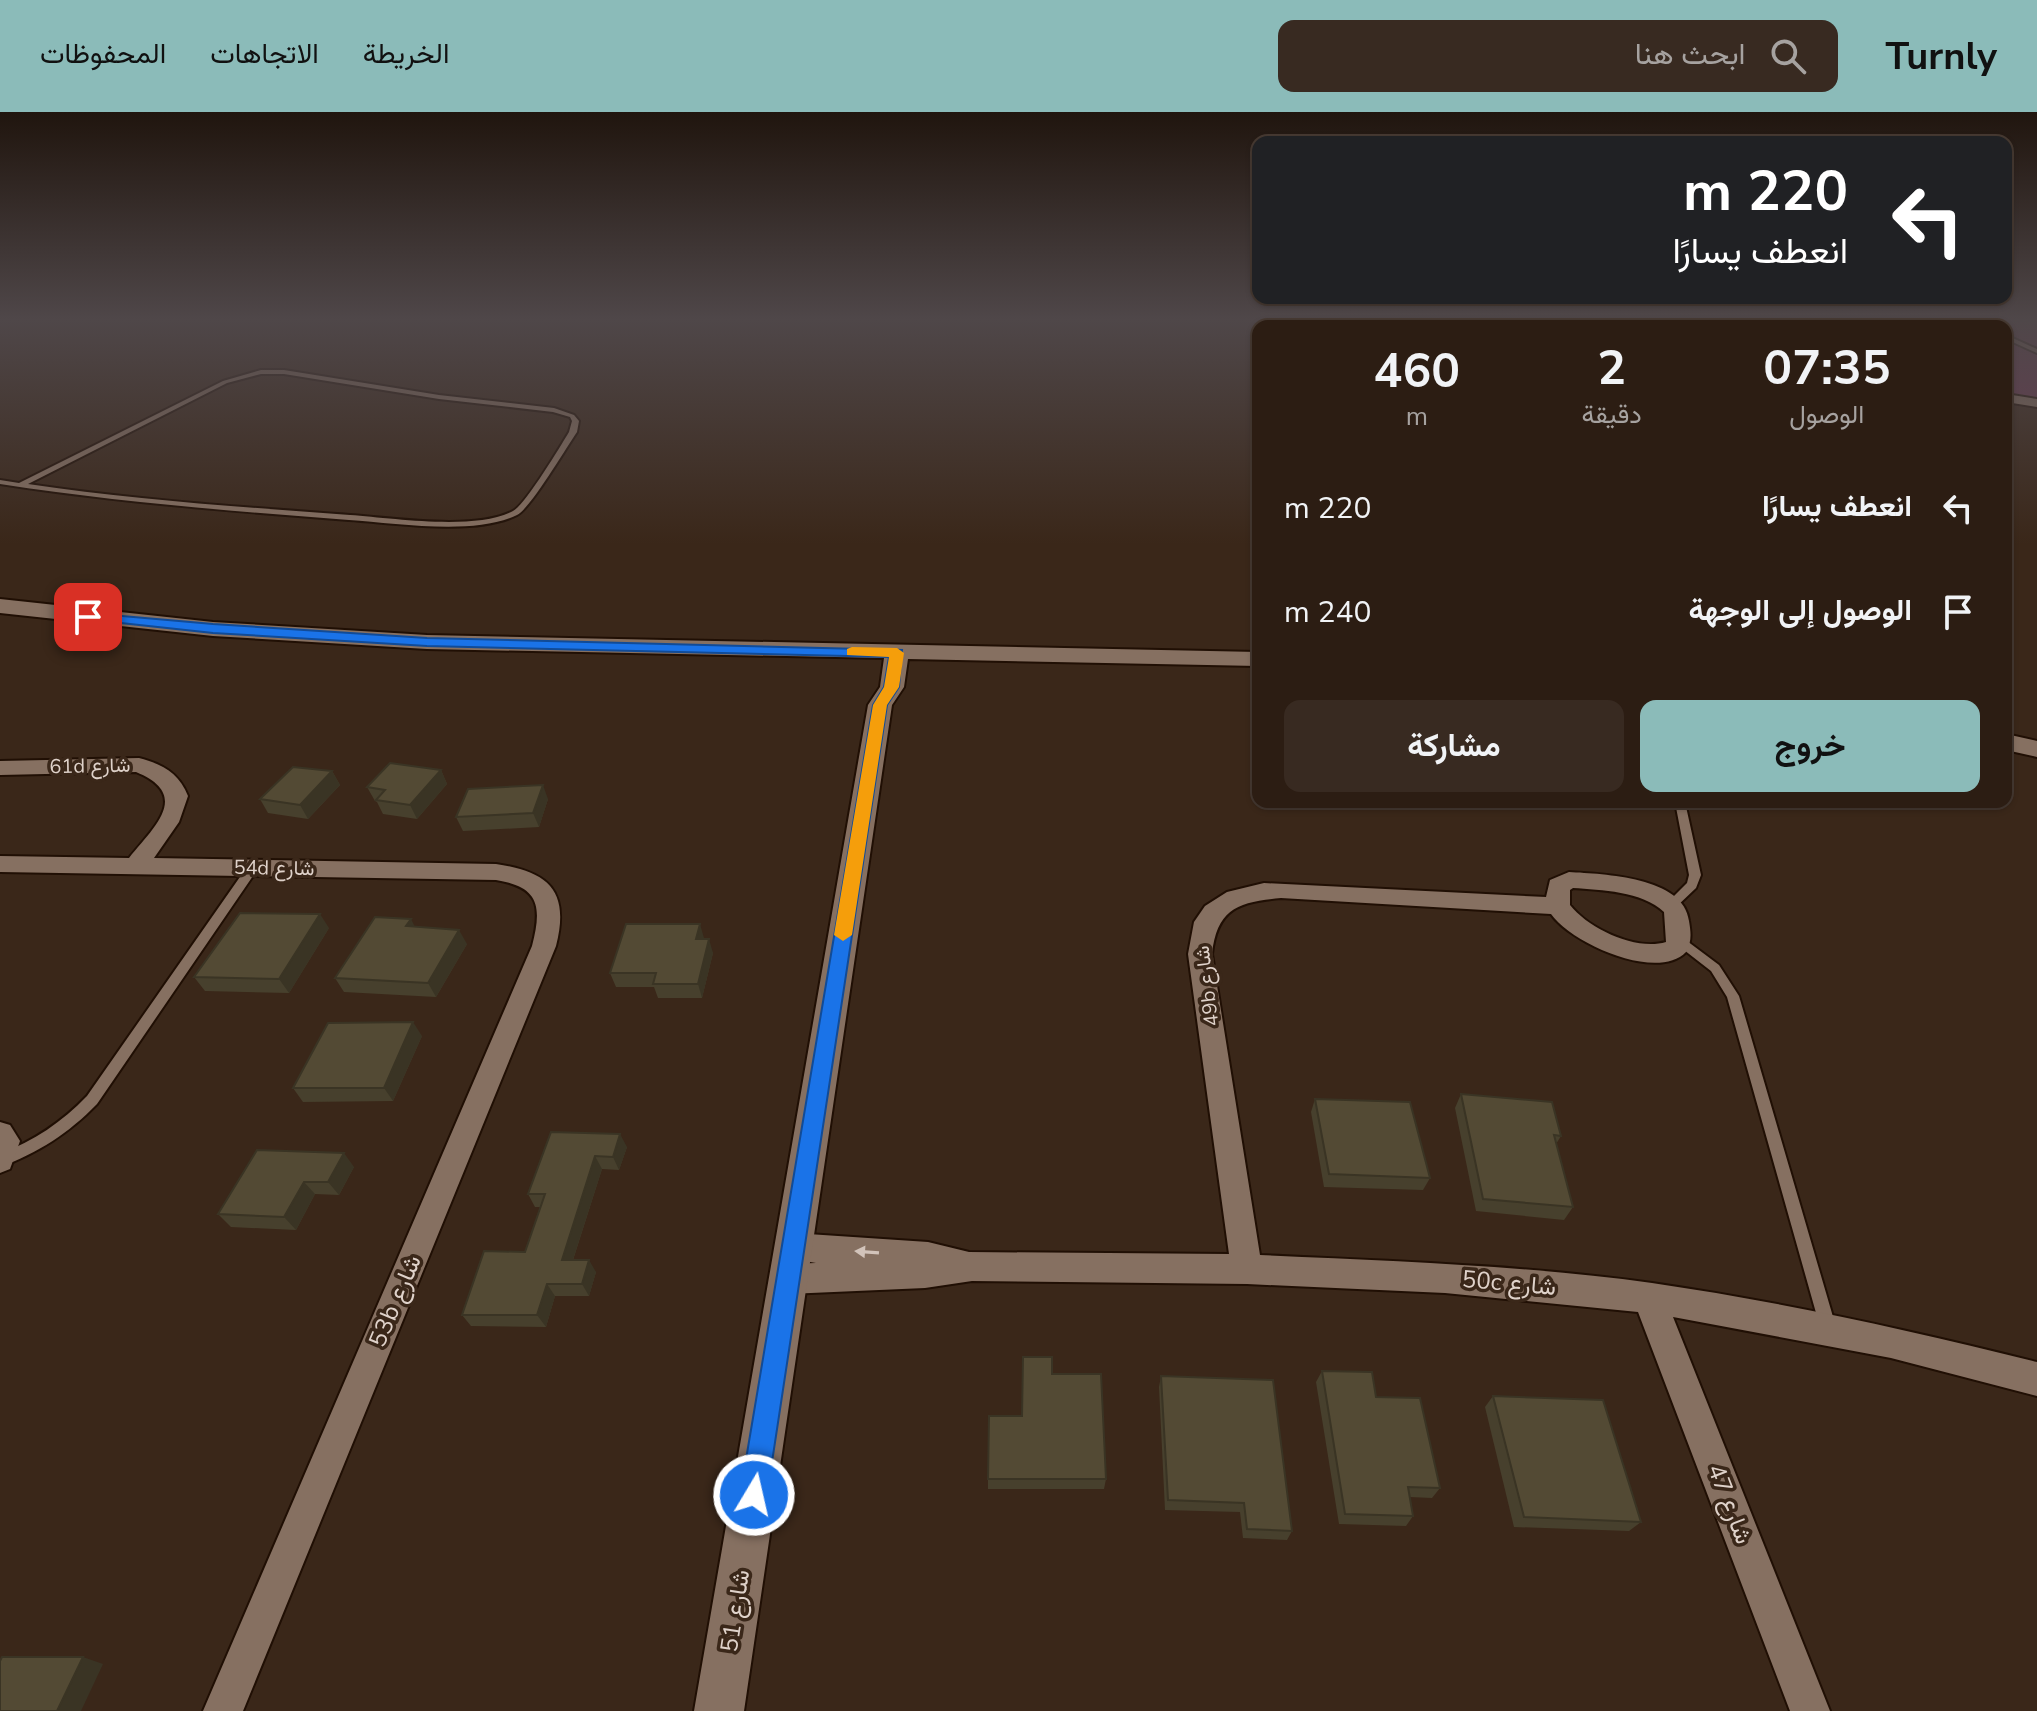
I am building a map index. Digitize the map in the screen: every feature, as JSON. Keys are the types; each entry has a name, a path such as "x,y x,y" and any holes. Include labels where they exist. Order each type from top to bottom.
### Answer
{"street":[{"path":"2012,399 2037,403"},
{"path":"0,606 213,629 380,639 1252,659"},
{"name":"شارع 51","path":"719,1711 880,705 892,687 887,652"},
{"path":"2012,743 2037,749"},
{"name":"61d شارع","path":"0,768 139,765 161,772 175,783 179,799 172,818 136,865"},
{"name":"54d شارع","path":"0,864 496,872 532,880 543,890"},
{"path":"1569,880 1647,892 1672,904 1676,911 1677,948 1670,953 1659,954 1607,942 1582,931 1558,906 1558,886 1569,880"},
{"name":"53b شارع","path":"223,1711 544,946 550,916 543,890"},
{"name":"49b شارع","path":"1247,1269 1200,954 1201,932 1211,914 1229,900 1281,890 1558,906"},
{"path":"0,1134 6,1141 0,1160"},
{"name":"50c شارع","path":"791,1263 925,1273 972,1266 1247,1269 1445,1278 1649,1298 1829,1330 2037,1379"},
{"name":"شارع 47","path":"1649,1298 1810,1711"}],"lane":[{"path":"20,485 200,395"},
{"path":"0,482 277,513 483,523 511,516 521,510 573,432 576,421 554,410 424,395"},
{"path":"1672,904 1692,885 1695,875 1681,808"},
{"path":"0,1160 52,1136 75,1119 92,1100 253,867"},
{"path":"1679,940 1715,968 1733,996 1829,1330"}],"shaded area":[{"path":"2012,395 2037,395 2037,402 2012,398"}],"building":[{"path":"390,763 441,770 410,805 376,800 385,790 367,787"},
{"path":"293,767 332,771 300,805 260,799"},
{"path":"543,785 533,813 456,817 468,789"},
{"path":"240,913 320,914 279,979 194,977"},
{"path":"375,917 411,919 406,926 459,930 428,983 335,978"},
{"path":"626,924 700,924 696,939 709,939 698,984 653,984 656,973 610,973"},
{"path":"413,1022 384,1088 293,1088 328,1023"},
{"path":"1461,1094 1552,1102 1561,1136 1554,1135 1573,1207 1483,1199"},
{"path":"1315,1099 1410,1102 1430,1178 1329,1174"},
{"path":"551,1132 620,1134 613,1157 595,1156 562,1260 589,1260 582,1284 547,1284 537,1315 462,1315 484,1251 525,1252 545,1194 528,1194"},
{"path":"257,1150 344,1153 328,1182 304,1182 284,1217 218,1214"},
{"path":"1023,1357 1052,1357 1052,1374 1101,1374 1106,1479 988,1479 989,1416 1022,1416"},
{"path":"1322,1371 1372,1372 1376,1397 1420,1398 1440,1488 1408,1487 1413,1516 1345,1514"},
{"path":"1161,1376 1273,1380 1292,1531 1247,1529 1244,1503 1168,1500"},
{"path":"1493,1396 1603,1400 1641,1522 1524,1517"},
{"path":"2,1657 83,1657 57,1711 0,1711"}],"slow traffic":[{"path":"843,935 880,705 892,687 897,653 852,652"}],"route":[{"path":"88,617 213,629 427,642 897,653 892,687 880,705 754,1495"}]}
